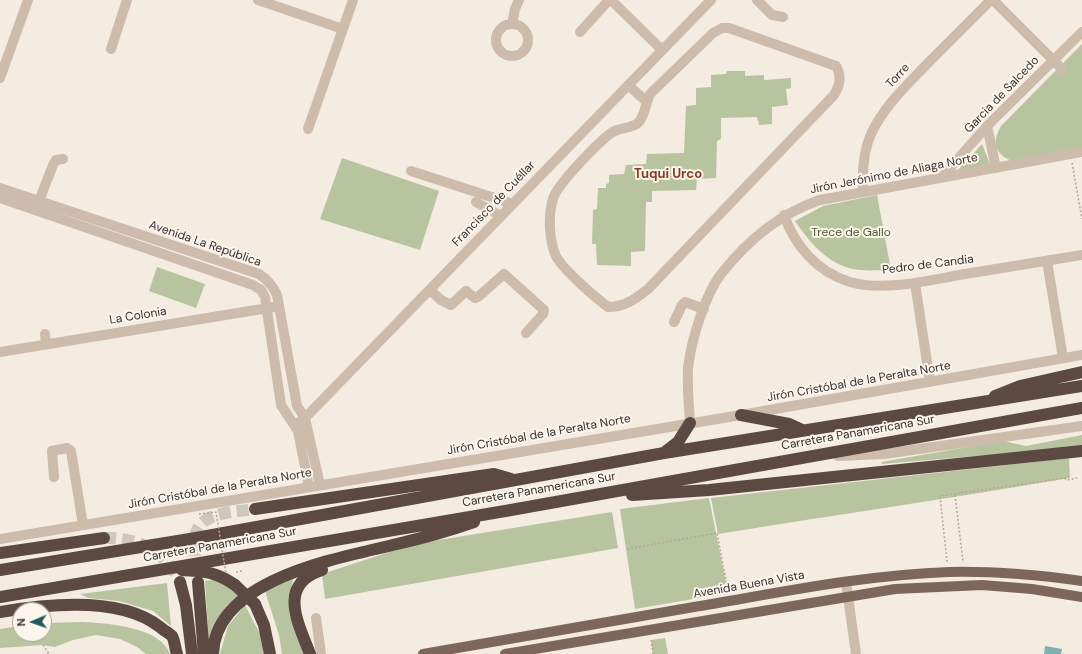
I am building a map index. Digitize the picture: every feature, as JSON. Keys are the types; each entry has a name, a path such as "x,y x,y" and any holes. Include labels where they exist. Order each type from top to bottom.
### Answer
{"highway":[{"path":"972,404 1020,386 1082,372"},
{"name":"Carretera Panamericana Sur","path":"0,570 196,538 664,453 1082,386"},
{"name":"Carretera Panamericana Sur","path":"0,597 575,499 1082,408"},
{"path":"741,415 789,424 803,430"},
{"path":"664,453 678,442 690,423"},
{"path":"575,499 709,490 1082,451"},
{"path":"255,509 494,474 514,480"},
{"path":"310,654 294,608 295,593 302,580 316,572 511,510"},
{"path":"214,654 216,636 227,617 246,598 274,581 298,570 329,560 437,534"},
{"path":"0,553 104,538"},
{"path":"113,578 173,570 211,572 222,576 235,585 255,604 264,625 270,654"},
{"path":"180,582 186,605 192,654"},
{"path":"198,582 204,654"},
{"path":"0,612 38,606 78,605 114,608 152,621 172,636 176,654"}],"main road":[{"name":"Avenida Buena Vista","path":"423,654 466,650 675,610 846,582 893,576 964,572 1031,574 1082,581"},
{"path":"505,654 677,624 895,589 982,585 1032,589 1082,597"},
{"path":"675,610 677,624"}],"street":[{"path":"0,78 28,0"},
{"path":"111,49 127,0"},
{"path":"258,0 271,2 343,30"},
{"path":"308,129 353,0"},
{"path":"512,24 515,9 519,0"},
{"path":"580,32 610,0 662,50"},
{"name":"Francisco de Cuéllar","path":"295,425 305,418 711,0"},
{"path":"757,0 772,15 783,17"},
{"path":"992,0 1062,69"},
{"name":"Torre","path":"863,192 862,170 870,136 879,119 903,89 992,0"},
{"path":"722,28 729,28 836,66 840,72 840,85 834,95 648,289 633,301 619,307 608,308 589,292 556,257 552,242 551,213 553,198 567,178 612,131 638,124 643,117 646,102 650,94 712,32 722,28"},
{"name":"Garcia de Salcedo","path":"942,177 987,126 1082,32"},
{"path":"628,85 646,102"},
{"path":"987,126 996,168"},
{"name":"Jirón Jerónimo de Aliaga Norte","path":"690,423 688,368 693,343 704,309 721,274 752,240 784,215 801,206 820,200 1082,152"},
{"path":"40,201 53,165 56,160 63,159"},
{"path":"411,172 513,204"},
{"name":"Avenida La República","path":"0,188 259,274 273,286 279,306 296,406 305,418 320,485"},
{"name":"Avenida La República","path":"0,198 253,285 261,290 268,308 281,405 298,431 309,487"},
{"path":"476,202 501,216"},
{"name":"Pedro de Candia","path":"784,215 789,229 797,243 810,260 849,282 866,285 915,283 1082,255"},
{"path":"1046,261 1063,358"},
{"path":"430,290 441,300 451,305 466,291 476,298 478,297 504,274 544,310 544,314 526,333"},
{"path":"915,283 930,382"},
{"path":"674,322 682,305 686,302 704,309"},
{"name":"La Colonia","path":"0,352 279,306"},
{"path":"45,334 46,344"},
{"name":"Jirón Cristóbal de la Peralta Norte","path":"0,539 741,415 1082,355"},
{"path":"806,457 884,454 1082,426"},
{"path":"54,477 52,451 67,448 71,451 83,525"},
{"path":"846,582 856,654"},
{"path":"316,618 321,654"}],"path":[{"path":"1071,153 1082,219"},
{"path":"948,572 940,496 956,495 1064,478 1067,480 1077,478"},
{"path":"956,495 964,572"},
{"path":"199,514 216,512 226,574"},
{"path":"627,549 717,533 728,593"},
{"path":"649,629 653,654"},
{"path":"42,645 49,654"}],"green space":[{"path":"1082,44 1082,150 1014,162 1003,156 999,152 996,143 996,138 1001,126"},
{"path":"727,71 745,71 745,76 764,75 764,80 791,78 791,88 786,89 788,105 772,107 772,124 759,125 757,117 721,118 721,139 717,141 716,178 697,179 696,190 652,191 652,202 646,202 645,251 631,252 631,266 597,265 596,244 592,244 593,210 597,209 598,188 606,188 606,184 609,183 609,175 624,174 626,165 646,164 647,154 684,153 686,106 696,105 696,88 711,87 711,75 726,74"},
{"path":"982,144 990,164 957,171"},
{"path":"342,158 439,191 420,250 320,219"},
{"name":"Trece de Gallo","path":"877,195 891,270 860,270 840,265 822,253 807,238 795,221 823,206"},
{"path":"157,267 205,284 196,308 149,291"},
{"path":"1082,435 1082,447 882,464 881,462 1003,441 1026,446"},
{"path":"1069,458 1070,478 718,534 711,498"},
{"path":"709,498 728,593 635,609 620,509"},
{"path":"612,512 618,548 325,599 322,574 414,544"},
{"path":"293,577 289,614 305,654 282,654 279,635 265,591"},
{"path":"214,580 227,586 238,596 227,605 217,620 209,645 205,581"},
{"path":"167,583 171,626 153,611 119,601 88,598 80,594"},
{"path":"245,605 262,638 264,654 220,654 228,626"},
{"path":"52,623 104,623 131,628 155,637 164,645 170,654 146,654 137,647 120,639 96,635 73,640 55,647 43,645 0,648 0,629 12,627 12,642 52,642"},
{"path":"665,638 668,654 653,654 651,640"}],"water":[{"path":"1045,646 1062,649 1061,654 1044,654"}],"tunnel":[{"path":"197,574 195,554 196,533 205,520 230,512 255,509"},
{"path":"104,538 128,540 149,548 167,562 180,582"}],"district":[{"name":"Tuqui Urco","path":"668,175"}]}
